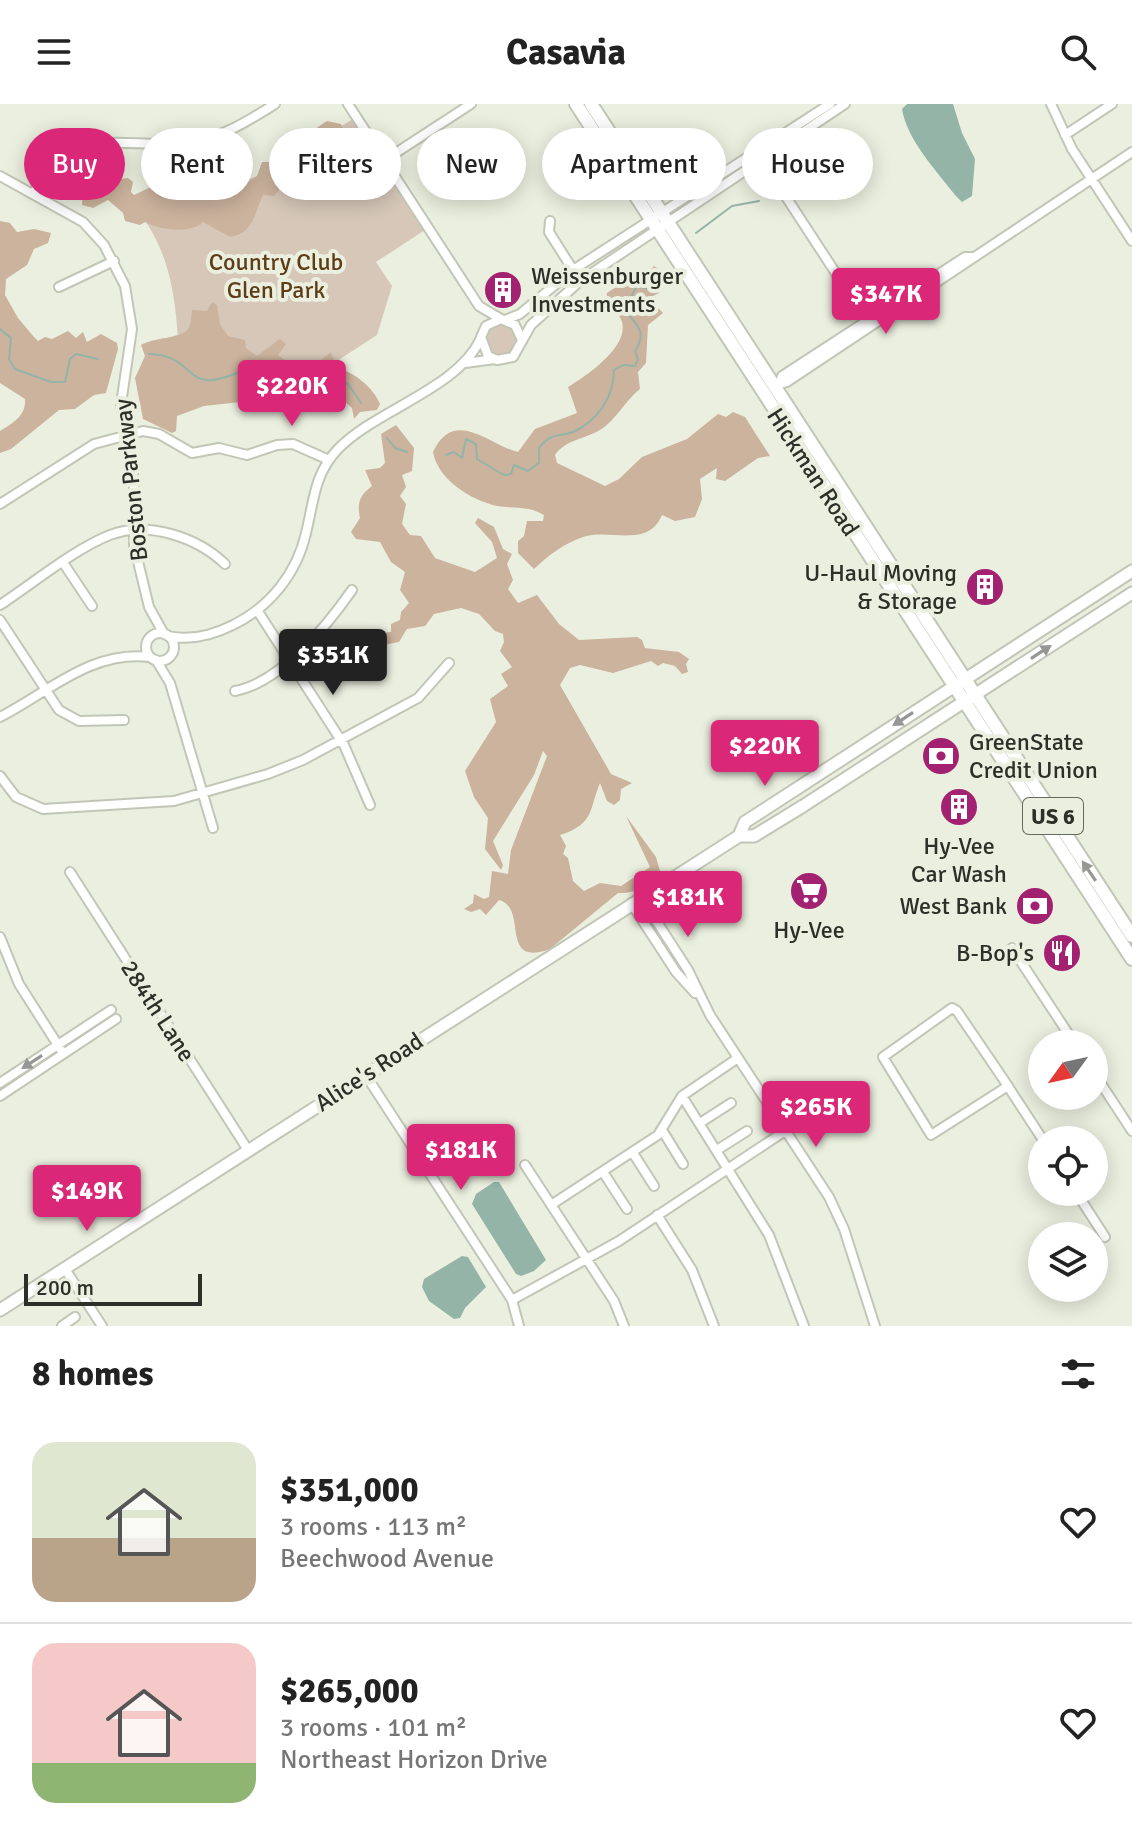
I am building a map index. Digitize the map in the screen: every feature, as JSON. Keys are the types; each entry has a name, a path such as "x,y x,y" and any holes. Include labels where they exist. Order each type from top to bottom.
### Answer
{"highway":[{"name":"Hickman Road","path":"576,104 771,386 962,703 1132,959"},
{"name":"Hickman Road","path":"591,104 707,308 771,386 772,399 810,456 822,462 1132,936"}],"main road":[{"name":"Alice's Road","path":"739,836 745,822 1132,571"},
{"name":"Alice's Road","path":"0,1310 636,900 739,836 754,836 1132,593"}],"street":[{"path":"125,141 164,144 195,141 240,126 275,104"},
{"path":"348,104 364,128"},
{"path":"401,150 471,104"},
{"path":"797,128 830,104"},
{"path":"805,128 845,104"},
{"path":"1051,104 1065,135 1132,241"},
{"path":"1065,135 1112,104"},
{"path":"771,386 787,382 1132,152"},
{"path":"465,363 492,322 520,314 573,270 742,166"},
{"name":"Boston Parkway","path":"0,176 24,189"},
{"path":"401,185 479,306 483,349 495,359"},
{"name":"Boston Parkway","path":"44,200 83,222 114,261 125,286 131,313 131,342 121,392 124,434 134,480 133,531 149,607 148,641 153,658"},
{"path":"788,200 867,321"},
{"path":"122,657 153,658 172,653 196,637 227,628 257,610 294,566 306,533 314,489 329,460 351,438 465,363 513,357 531,325 658,219"},
{"path":"550,221 549,232 580,281"},
{"path":"771,386 965,257 972,257"},
{"path":"59,287 114,261"},
{"path":"479,306 515,325 522,340"},
{"path":"0,504 89,447 124,434 152,432 185,451 219,448 247,455 277,445 293,444 329,460"},
{"path":"0,605 110,535 133,531 166,533 189,539 225,564"},
{"path":"64,564 92,606"},
{"path":"235,691 290,660 325,628 352,590"},
{"name":"Boston Parkway","path":"149,607 166,635 172,653"},
{"path":"257,610 340,739 370,805"},
{"path":"0,620 44,689 68,717 90,722 124,720"},
{"path":"0,717 79,670 122,657 157,633 196,637"},
{"path":"170,683 172,653"},
{"path":"153,658 170,683 213,828"},
{"path":"0,776 11,792 28,805 43,809 167,802 286,767 418,698 449,663"},
{"name":"284th Lane","path":"70,872 248,1150"},
{"path":"636,900 676,972 701,1000 829,1197 844,1229 875,1326"},
{"path":"0,937 19,984 60,1049"},
{"path":"1012,948 1066,1030"},
{"path":"1008,1086 931,1135 883,1057 952,1008 1008,1086 1034,1126"},
{"path":"0,1096 111,1010"},
{"path":"0,1083 116,1019"},
{"path":"551,1205 633,1153 662,1130 682,1096 738,1058"},
{"path":"365,1074 512,1300 519,1326"},
{"path":"1108,1094 1132,1131"},
{"path":"682,1096 779,1255 804,1326"},
{"path":"700,1123 731,1103"},
{"path":"662,1130 683,1164"},
{"path":"717,1150 747,1131"},
{"path":"512,1300 586,1260 785,1131"},
{"path":"633,1153 654,1186"},
{"path":"525,1165 614,1301 624,1326"},
{"path":"603,1172 627,1209"},
{"path":"657,1215 692,1270 714,1326"},
{"path":"65,1269 102,1326"},
{"path":"62,1326 75,1317"}],"green space":[{"name":"Country Club Glen Park","path":"353,119 359,128 338,128"},
{"name":"Country Club Glen Park","path":"269,171 269,200 401,200 401,193 425,230 376,262 392,286 377,335 303,383 178,339 175,305 163,256 138,211 176,200 253,200 253,178"},
{"path":"501,323 513,328 518,340 513,352 501,357 489,352 484,340 489,328"}],"shaded area":[{"path":"907,104 953,104 962,133 975,159 972,196 962,202 923,154 905,121 902,109"},
{"path":"327,121 341,124 343,128 316,128"},
{"path":"262,162 269,162 269,196 263,195 249,227 230,237 203,222 191,228 175,230 145,222 140,225 125,221 123,213 108,200 125,200 125,178 128,178 133,182 131,192 134,195 141,192 141,200 253,200 253,179"},
{"path":"82,200 108,200 93,208 82,205"},
{"path":"0,221 10,223 17,232 34,229 51,233 48,243 34,249 27,265 6,279 5,295 34,337 38,341 45,337 52,339 68,331 76,338 83,332 87,342 101,334 117,343 118,349 106,393 94,395 75,409 59,410 11,449 0,453 0,431 21,414 25,399 0,383"},
{"path":"654,266 664,273 665,281 659,293 649,298 663,313 648,325 646,363 638,372 640,389 605,426 559,450 555,455 557,463 605,486 619,479 642,457 687,439 718,414 726,417 733,412 745,417 770,456 758,458 725,481 716,479 717,468 700,479 702,499 695,517 675,521 662,515 648,532 638,535 583,537 557,550 534,569 518,553 518,541 524,536 527,521 543,521 544,515 526,509 497,506 467,494 441,471 433,452 451,432 462,430 518,452 535,429 577,413 568,387 603,361 621,338 623,326 618,315 606,304 607,293 631,277 643,277"},
{"path":"212,302 217,305 220,324 228,336 245,340 246,348 257,356 280,339 286,344 278,355 281,358 316,370 321,360 331,352 336,367 356,377 373,392 380,404 377,410 360,412 354,419 352,408 344,401 334,409 314,401 261,401 251,405 241,402 204,406 177,416 176,431 172,433 143,419 135,378 145,356 141,345 184,333 190,326 192,310 207,311"},
{"path":"396,425 414,448 412,471 402,475 406,487 400,496 406,504 402,524 410,535 421,536 435,558 475,572 497,558 492,542 475,523 478,518 494,527 503,549 512,554 507,564 513,580 508,589 518,603 537,595 559,624 579,640 637,637 645,648 679,652 689,659 686,664 688,672 682,674 675,666 663,663 658,666 651,661 613,673 580,665 570,668 560,685 611,774 632,783 621,789 620,800 614,805 607,801 600,783 585,821 560,835 566,846 563,854 568,858 573,881 584,891 600,883 621,886 650,867 626,816 656,857 660,871 642,888 618,893 550,949 534,953 524,950 519,944 508,905 499,900 486,915 480,909 471,912 464,909 473,903 474,894 484,899 489,897 492,871 508,874 511,850 547,756 543,751 534,775 493,841 503,865 501,870 485,849 488,818 474,797 465,771 496,722 490,699 508,686 501,674 512,667 500,651 503,634 495,631 479,614 461,608 434,614 425,626 407,629 399,642 384,645 380,639 381,633 391,632 391,624 400,620 401,612 409,603 400,590 405,572 391,562 380,542 356,539 351,532 360,518 360,500 372,486 365,470 380,468 385,463 381,434"},
{"path":"499,1182 546,1260 534,1271 521,1276 516,1274 472,1204 476,1194"},
{"path":"462,1256 468,1257 486,1287 465,1308 460,1318 454,1319 429,1301 422,1287 424,1279"}],"waterway":[{"path":"696,233 732,206 759,201"},
{"path":"446,455 454,452 462,458 466,439 476,444 477,459 504,475 511,474 514,465 528,471 539,463 539,448 548,439 573,432 590,421 608,398 614,370 623,365 635,366 640,333 624,310 637,286 648,289 654,281"},
{"path":"0,329 11,338 9,359 15,369 51,382 65,382 70,359 76,354 98,359"},
{"path":"149,354 171,358 193,375 206,380 250,369 281,389 320,389 342,381 348,384 361,403"},
{"path":"387,438 395,448 407,452"}],"place":[{"name":"Weissenburger Investments","path":"503,290"},
{"name":"U-Haul Moving & Storage","path":"985,587"},
{"name":"GreenState Credit Union","path":"941,756"},
{"name":"Hy-Vee Car Wash","path":"959,807"},
{"name":"Hy-Vee","path":"809,891"},
{"name":"West Bank","path":"1035,906"},
{"name":"B-Bop's","path":"1062,953"}]}
